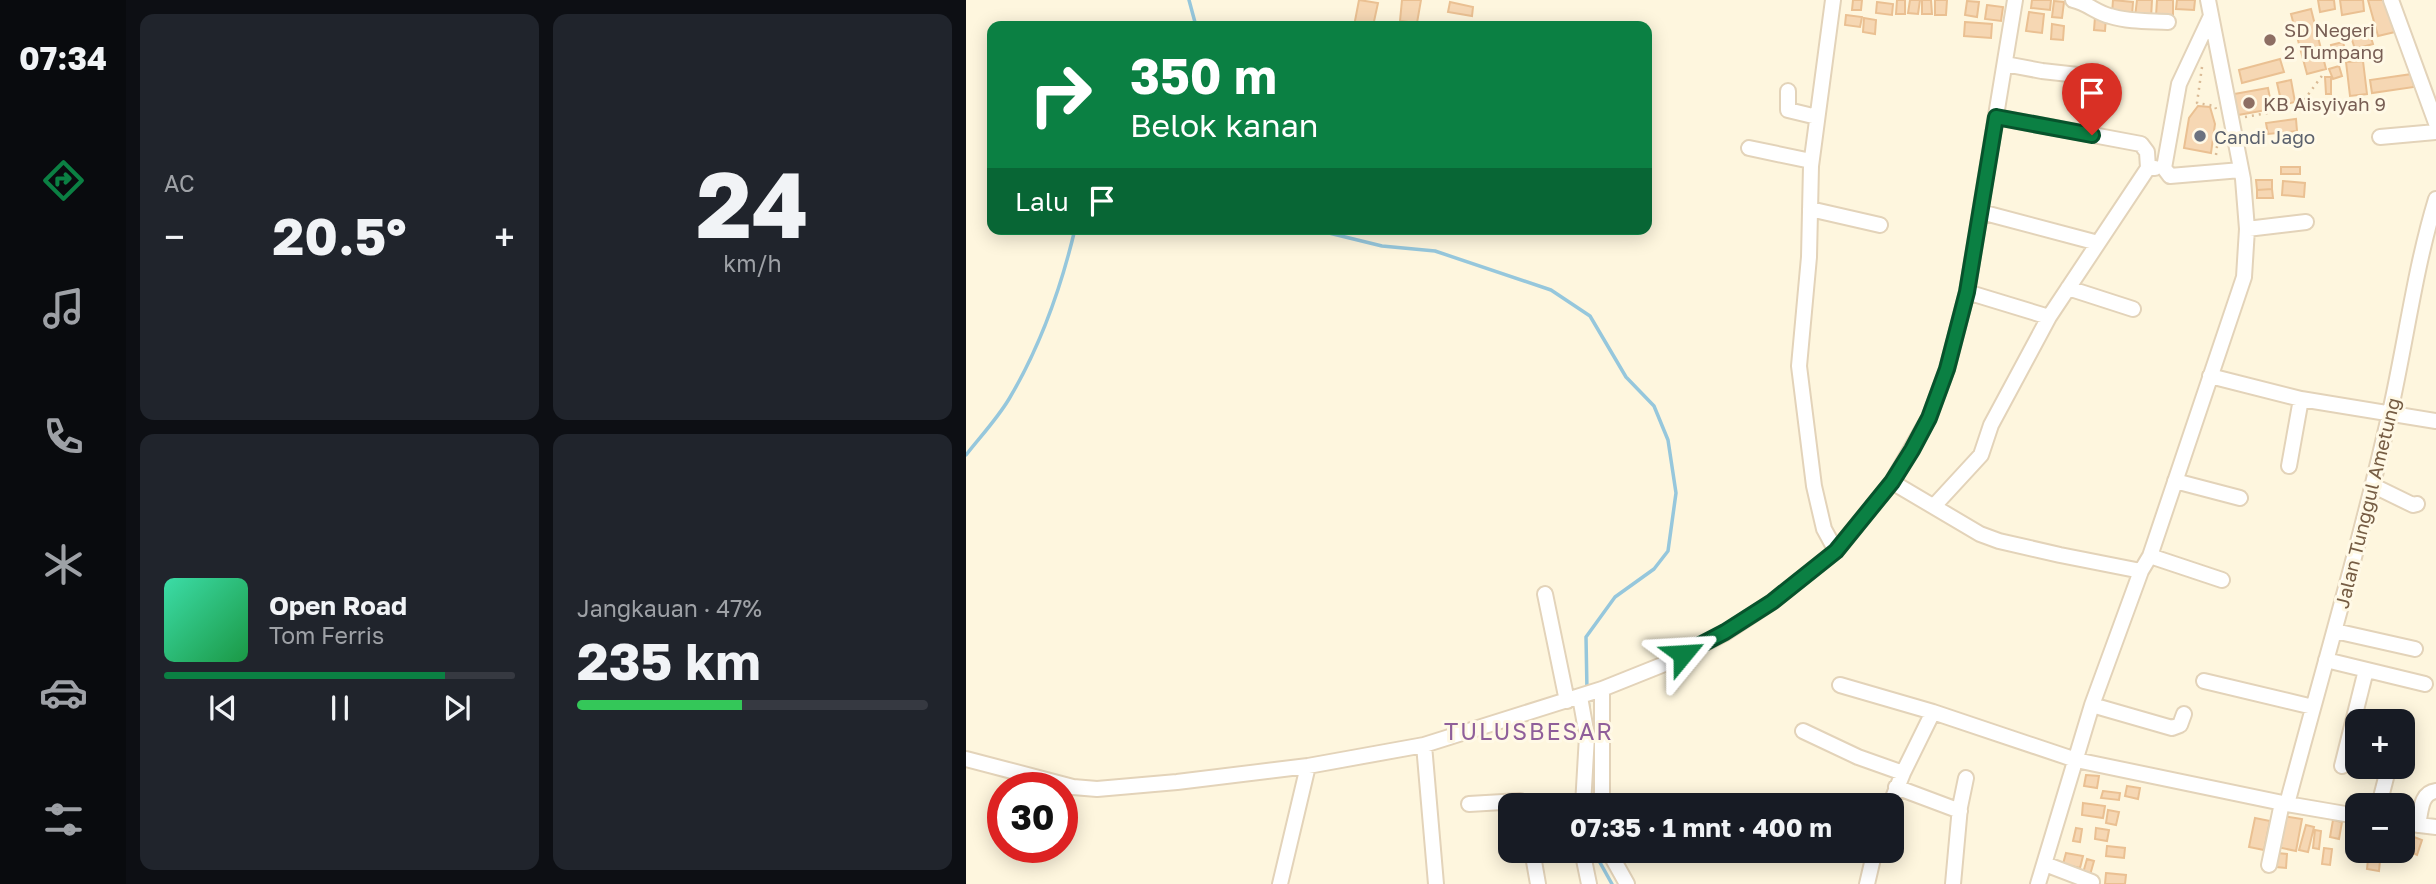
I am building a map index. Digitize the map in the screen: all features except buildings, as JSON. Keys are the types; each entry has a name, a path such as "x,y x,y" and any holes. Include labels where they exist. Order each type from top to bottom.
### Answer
{"street":[{"path":"1833,0 1811,161 1809,257 1799,366 1814,486 1824,529 1836,551"},
{"path":"966,759 1073,787 1097,789 1308,766 1424,745 1585,695 1661,665 1725,632 1772,602 1836,551 1892,482 1929,418 1947,369 1967,292 2015,0"},
{"path":"2073,0 2108,16 2126,20 2168,22"},
{"path":"2038,884 2092,705 2141,571 2150,556 2244,277 2247,229 2241,170 2223,121 2208,0"},
{"path":"2391,0 2436,122"},
{"path":"2211,16 2179,84 2164,168 2170,176 2241,170"},
{"path":"2005,64 2105,78 2108,82 2104,103"},
{"path":"1788,91 1787,105 1790,113 1817,117"},
{"path":"1934,506 1981,455 1991,425 2049,317 2148,168 2147,152 2141,144 1996,117"},
{"path":"2380,137 2436,132"},
{"path":"1749,148 1811,161"},
{"path":"2148,168 2164,168"},
{"name":"Jalan Tunggul Ametung","path":"2269,865 2335,631 2372,485 2413,303 2423,242 2436,199"},
{"path":"1810,209 1880,225"},
{"path":"1981,212 2098,243"},
{"path":"2247,229 2306,222"},
{"path":"2068,288 2133,309"},
{"path":"1967,292 2049,317"},
{"path":"2210,376 2301,399 2436,421"},
{"path":"2289,466 2301,399"},
{"path":"2175,481 2240,498"},
{"path":"1892,482 1980,534 1999,541 2141,571"},
{"path":"2372,485 2413,505 2417,504"},
{"path":"2150,556 2222,580"},
{"path":"1545,594 1585,695 1600,793"},
{"path":"2335,631 2415,649"},
{"path":"2326,660 2425,684"},
{"path":"2342,766 2366,670"},
{"path":"2204,681 2313,707"},
{"path":"1840,685 1933,712 2076,760 2345,814"},
{"path":"1584,793 1587,736 1585,695"},
{"path":"2092,705 2172,728 2180,725 2184,715"},
{"path":"1894,793 1933,712"},
{"path":"1803,731 1858,757 1903,773"},
{"path":"1424,745 1436,884"},
{"path":"1280,884 1308,766"},
{"path":"1953,884 1966,778"},
{"path":"1896,787 1960,811"},
{"path":"2418,825 2424,797 2428,792 2436,791"},
{"path":"1469,804 1498,802"},
{"path":"2415,825 2436,827"},
{"path":"1534,863 1538,884"},
{"path":"1585,863 1590,884"},
{"path":"1615,863 1627,884"},
{"path":"1867,884 1872,863"},
{"path":"2045,863 2092,881"}],"path":[{"path":"2202,65 2197,103 2215,106 2223,121 2216,155"},
{"path":"2223,121 2295,108 2302,103 2324,73"}],"waterway":[{"path":"1189,0 1195,21"},
{"path":"966,455 994,421 1030,359 1056,295 1073,235"},
{"path":"1337,235 1382,246 1435,251 1551,290 1590,316 1626,377 1654,406 1668,440 1676,493 1668,551 1654,569 1615,597 1586,637 1587,691"},
{"path":"1588,699 1590,719"},
{"path":"1600,863 1612,884"}],"place":[{"name":"SD Negeri 2 Tumpang","path":"2270,40"},
{"name":"KB Aisyiyah 9","path":"2249,103"},
{"name":"Candi Jago","path":"2200,136"}],"district":[{"name":"TULUSBESAR","path":"1529,731"}],"route":[{"path":"1683,654 1725,632 1772,602 1836,551 1892,482 1912,450 1929,418 1947,369 1967,292 1996,117 2092,135"}]}
